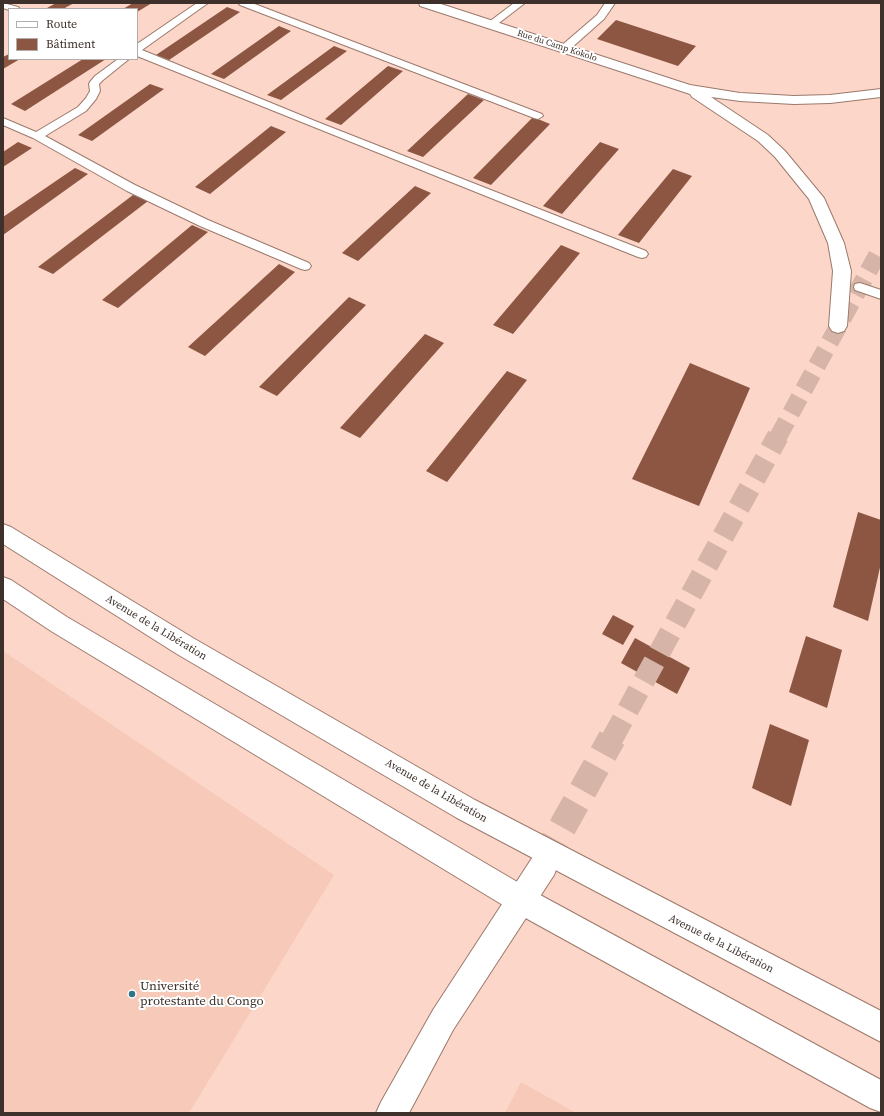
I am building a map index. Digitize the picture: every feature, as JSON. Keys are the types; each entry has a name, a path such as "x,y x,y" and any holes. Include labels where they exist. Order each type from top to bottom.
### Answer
{"main road":[{"name":"Rue du Camp Kokolo","path":"425,3 688,88 767,99 830,99 881,93"},
{"name":"Rue du Camp Kokolo","path":"688,88 763,138 780,154 816,198 836,243 842,271 838,326"},
{"name":"Avenue de la Libération","path":"3,533 185,646 466,809 548,854 881,1027"},
{"path":"3,587 73,632 521,900 881,1097"},
{"path":"392,1113 443,1020 544,865"}],"lane":[{"path":"138,49 203,3"},
{"path":"243,3 538,116"},
{"path":"492,24 520,3"},
{"path":"565,48 601,17 610,3"},
{"path":"138,50 310,123 642,254"},
{"path":"37,136 82,109 91,99 94,91 94,84 99,78 123,60"},
{"path":"3,121 37,136 144,194 204,223 305,266"},
{"path":"860,287 881,295"}],"shaded area":[{"name":"Université protestante du Congo","path":"3,651 334,875 189,1113 3,1113"},
{"path":"521,1082 576,1113 505,1113"}],"building":[{"path":"56,3 74,3 65,8 47,8"},
{"path":"133,3 152,3 138,11 138,8 125,8"},
{"path":"227,7 240,12 169,60 156,55"},
{"path":"616,20 696,46 678,66 597,39"},
{"path":"279,26 291,31 224,79 211,74"},
{"path":"334,46 347,51 281,100 267,95"},
{"path":"8,54 8,60 18,60 3,69 3,57"},
{"path":"81,60 104,60 25,111 11,104"},
{"path":"388,66 403,71 341,125 325,119"},
{"path":"150,84 164,89 92,141 78,135"},
{"path":"468,94 484,100 423,157 407,151"},
{"path":"533,117 550,124 491,185 473,178"},
{"path":"271,126 286,132 210,194 195,187"},
{"path":"18,142 32,148 3,167 3,152"},
{"path":"600,142 619,149 562,214 543,206"},
{"path":"75,168 88,174 3,235 3,217"},
{"path":"673,169 692,176 639,243 618,235"},
{"path":"415,186 431,193 358,261 342,253"},
{"path":"133,195 148,201 53,274 38,267"},
{"path":"192,225 208,232 118,308 102,300"},
{"path":"561,245 580,253 513,334 493,325"},
{"path":"279,264 295,272 205,356 188,347"},
{"path":"349,297 366,305 277,396 259,387"},
{"path":"425,334 444,343 360,438 340,428"},
{"path":"690,363 750,388 699,506 632,479"},
{"path":"507,371 527,380 447,482 426,471"},
{"path":"858,512 881,520 881,563 868,621 833,607"},
{"path":"613,615 634,626 623,645 602,634"},
{"path":"806,636 842,650 827,708 789,692"},
{"path":"635,638 690,668 677,694 621,663"},
{"path":"770,724 809,740 791,806 752,788"}],"tunnel":[{"path":"778,437 881,248"},
{"path":"612,739 778,436"},
{"path":"544,865 548,853 612,738"}],"place":[{"name":"Université protestante du Congo","path":"132,994"}]}
